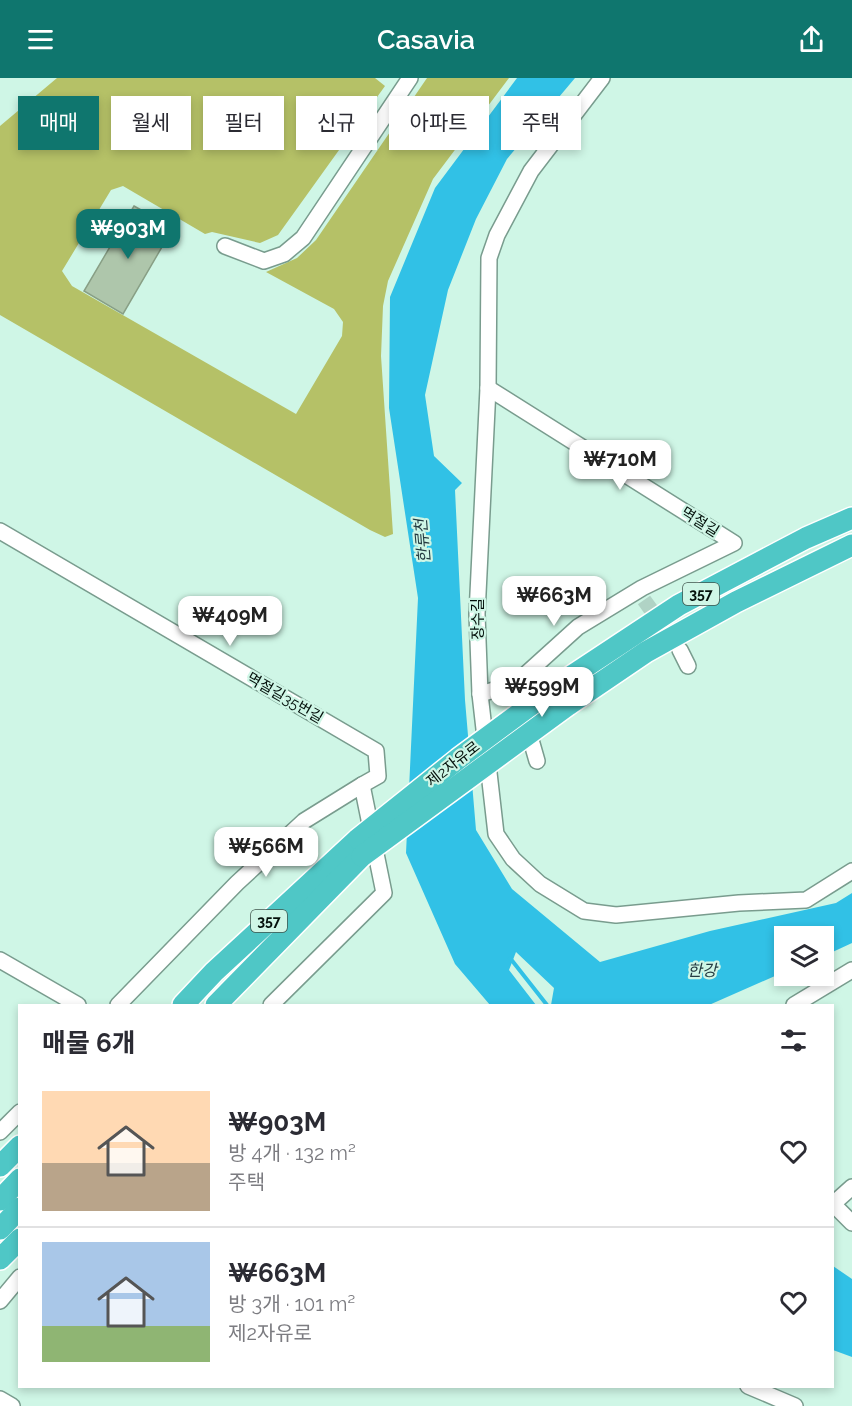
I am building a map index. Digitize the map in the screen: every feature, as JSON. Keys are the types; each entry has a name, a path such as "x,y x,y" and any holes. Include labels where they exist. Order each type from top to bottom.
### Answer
{"highway":[{"name":"제2자유로","path":"184,1004 214,972 360,848 458,759 558,685 680,605 806,538 852,518"},
{"name":"357","path":"360,848 646,652 736,602 852,545"},
{"path":"217,1004 360,848"},
{"path":"172,1004 214,972"},
{"path":"222,1004 236,985"},
{"path":"0,1166 18,1148"},
{"path":"0,1200 18,1181"},
{"path":"0,1229 18,1210"},
{"path":"0,1259 18,1241"}],"street":[{"path":"225,246 264,261 284,254 303,238 410,78"},
{"name":"장수길","path":"602,78 531,171 497,235 489,258 488,388 477,614 480,694 496,834 513,859 540,884 584,911 616,915 739,903 806,900 852,871"},
{"name":"멱절길","path":"488,388 734,543 578,627 515,684"},
{"name":"멱절길35번길","path":"0,531 376,751 378,776 362,785"},
{"path":"680,650 688,666"},
{"path":"480,694 515,684 537,761"},
{"path":"119,1004 237,883 304,821 362,785 384,893 272,1004"},
{"path":"0,960 76,1004"},
{"path":"796,1004 852,970"},
{"path":"0,1132 18,1114"},
{"path":"834,1203 852,1187"},
{"path":"834,1205 852,1223"},
{"path":"0,1301 18,1279"},
{"path":"753,1388 795,1406"},
{"path":"0,1399 12,1406"}],"green space":[{"path":"57,78 375,78 385,86 377,97 296,96 296,150 339,150 278,235 260,243 212,232 205,234 123,186 111,190 62,271 72,286 296,414 342,336 343,322 334,309 266,272 297,258 316,240 389,133 389,150 455,150 433,179 388,281 383,306 381,356 393,534 385,537 370,530 0,315 0,126 18,111 18,150 99,150 99,96 36,96"},
{"path":"427,78 509,78 489,105 489,96 415,96"}],"water":[{"path":"517,78 575,78 560,96 504,96"},
{"name":"한강","path":"501,99 501,150 515,150 507,159 476,219 448,290 425,395 434,456 462,483 455,490 465,700 476,830 512,889 600,962 710,931 836,903 852,893 852,943 834,951 834,926 774,926 774,976 711,1004 551,1004 554,988 516,952 509,970 535,1004 489,1004 455,964 406,853 418,598 389,408 390,297 435,188 463,150 489,150 489,116"},
{"path":"834,1267 852,1279 852,1357 834,1350"}],"building":[{"path":"134,206 173,228 123,314 84,291"}],"waterway":[{"name":"한류천","path":"510,958 546,1004"}],"tunnel":[{"path":"644,600 677,646"}]}
